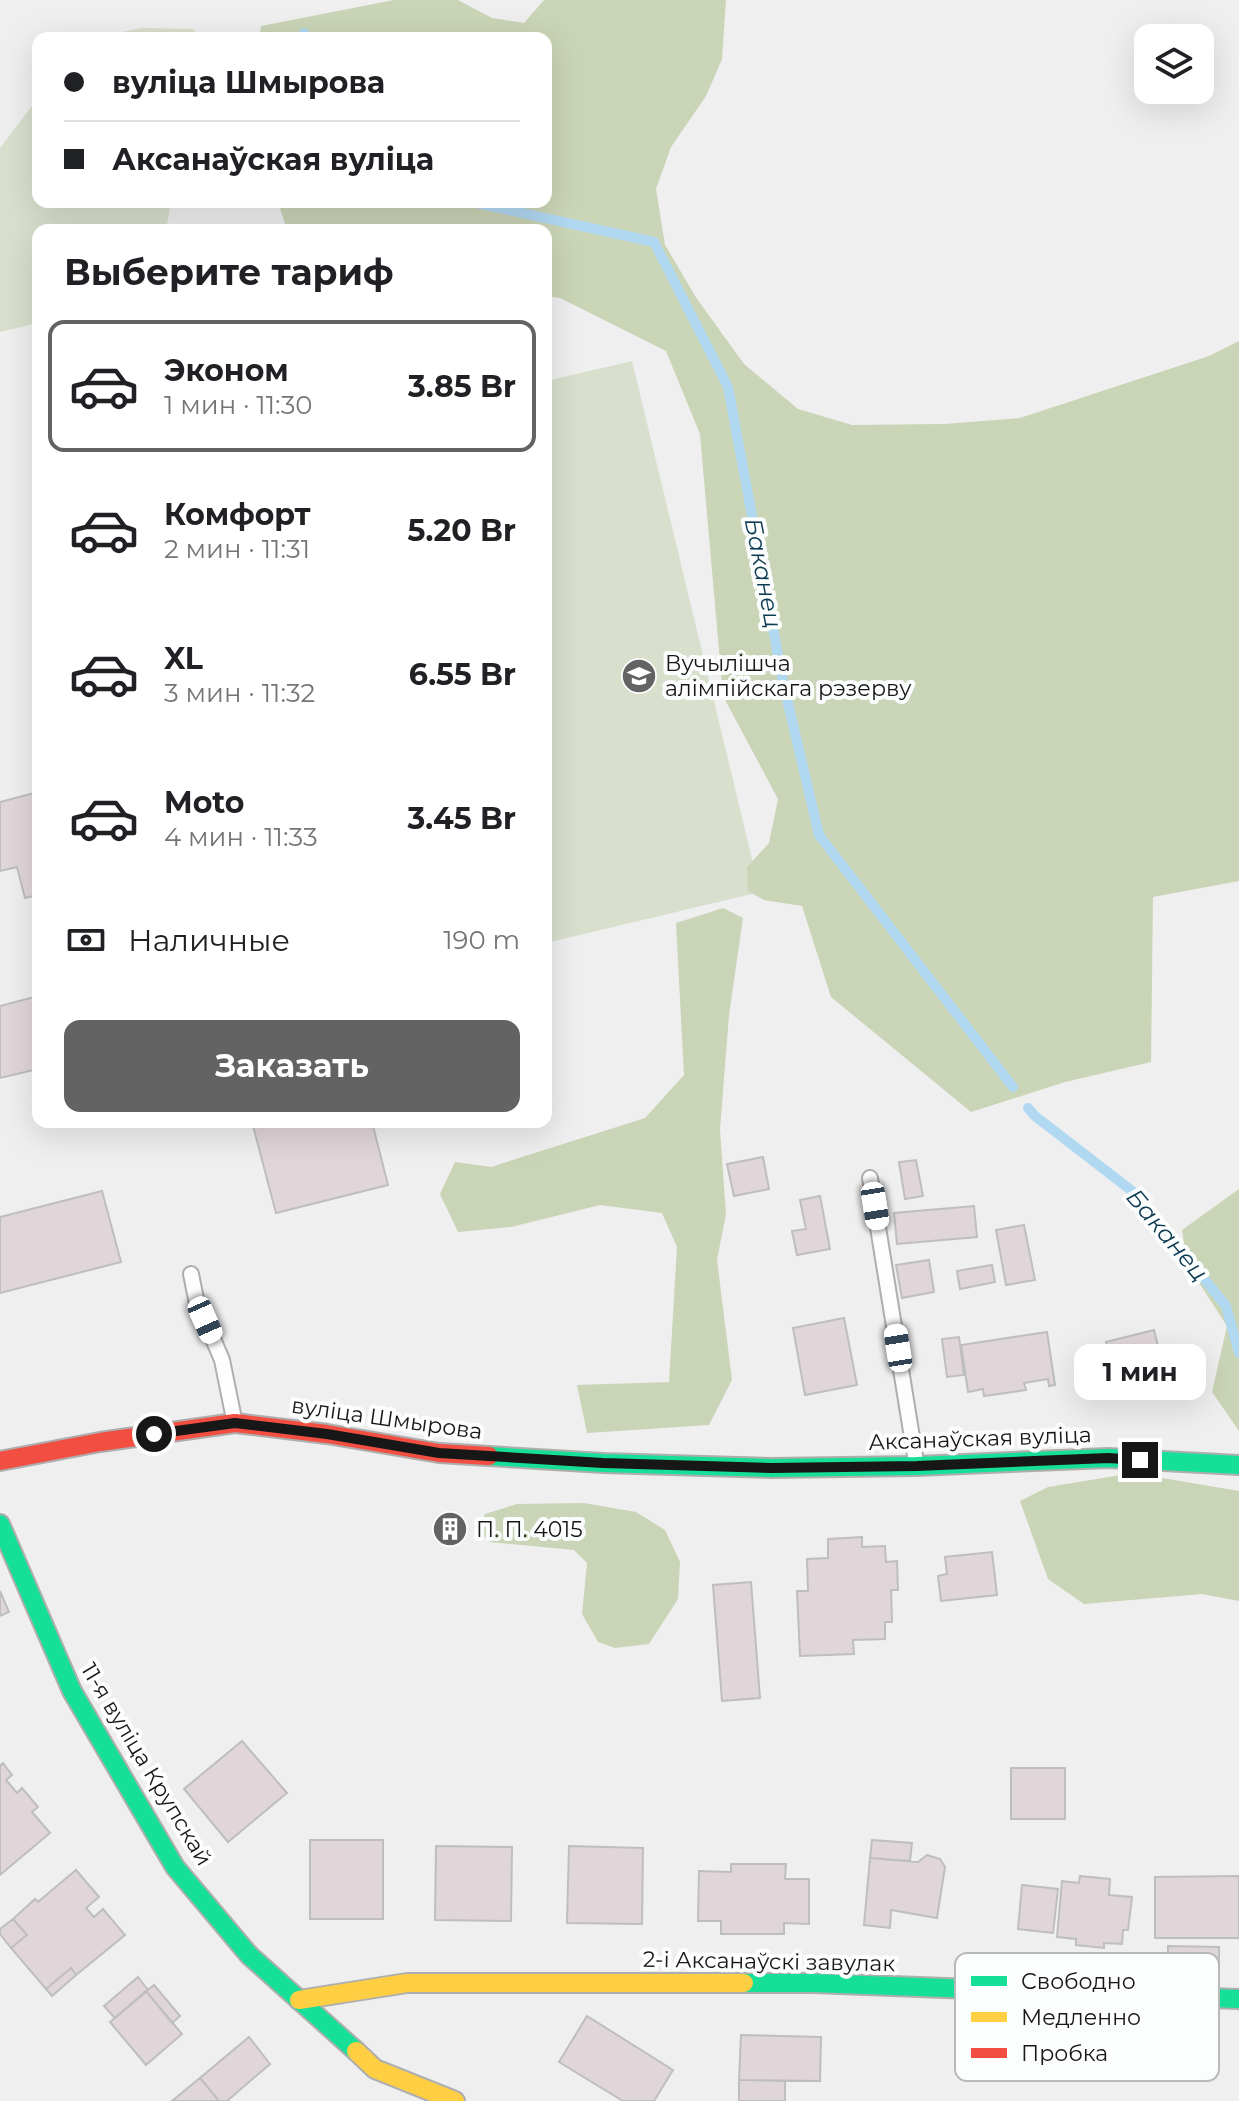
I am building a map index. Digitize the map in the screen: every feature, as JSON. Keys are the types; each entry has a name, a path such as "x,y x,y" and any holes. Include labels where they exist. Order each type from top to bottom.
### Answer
{"street":[{"name":"вуліца Шмырова","path":"0,1461 100,1442 235,1423 327,1434 439,1453 603,1463 771,1468"},
{"name":"Аксанаўская вуліца","path":"771,1468 1108,1458 1239,1465"},
{"name":"11-я вуліца Крупскай","path":"0,1524 72,1691 175,1867 249,1955 375,2069 455,2101"},
{"name":"2-і Аксанаўскі завулак","path":"299,2000 407,1983 813,1983 955,1988"},
{"name":"2-і Аксанаўскі завулак","path":"1219,1998 1239,1999"}],"lane":[{"path":"870,1178 917,1466"},
{"path":"191,1274 196,1299 222,1360 235,1423"}],"green space":[{"path":"394,0 458,0 492,18 524,23 544,0 726,0 722,59 706,96 671,147 656,189 665,245 697,299 744,364 798,409 852,425 944,424 1020,418 1209,356 1239,341 1239,881 1153,897 1151,1062 1065,1082 971,1112 831,997 802,906 764,900 748,891 747,867 769,843 778,799 723,696 700,434 666,351 552,297 552,224 285,224 280,208 552,208 552,32 260,32 261,26"},
{"path":"141,28 193,29 196,32 122,32"},
{"path":"32,106 32,208 170,208 167,224 32,224 32,324 0,332 0,148"},
{"path":"632,361 760,892 552,942 552,380"},
{"path":"723,908 743,918 729,1015 720,1130 726,1214 717,1260 732,1380 709,1425 587,1433 577,1385 669,1382 677,1247 662,1213 600,1205 511,1227 458,1232 440,1194 455,1162 491,1167 645,1118 684,1075 676,923"},
{"path":"1239,1189 1239,1431 1212,1392 1227,1326 1187,1264 1182,1230"},
{"path":"1133,1473 1239,1491 1239,1601 1202,1594 1084,1604 1048,1579 1020,1501 1048,1487"},
{"path":"584,1503 636,1512 665,1530 680,1562 678,1599 649,1644 615,1648 598,1642 582,1614 587,1563 574,1550 490,1542 477,1530 485,1514 517,1504"}],"building":[{"path":"32,794 32,896 25,898 17,867 0,871 0,802"},
{"path":"32,998 32,1070 0,1078 0,1006"},
{"path":"254,1128 374,1128 388,1185 276,1213"},
{"path":"763,1157 769,1189 734,1196 727,1164"},
{"path":"916,1160 923,1196 905,1199 899,1162"},
{"path":"102,1191 121,1262 0,1293 0,1217"},
{"path":"820,1196 830,1249 797,1255 792,1231 806,1229 800,1200"},
{"path":"974,1206 977,1237 897,1244 894,1213"},
{"path":"1024,1225 1035,1280 1006,1285 996,1230"},
{"path":"929,1260 934,1292 902,1298 896,1265"},
{"path":"992,1265 995,1282 960,1289 957,1271"},
{"path":"844,1318 857,1385 805,1395 793,1328"},
{"path":"1154,1330 1164,1370 1131,1379 1128,1366 1113,1369 1106,1342"},
{"path":"1047,1332 1055,1385 1049,1386 1048,1379 1024,1383 1026,1390 984,1396 983,1389 968,1392 961,1345"},
{"path":"959,1337 964,1375 947,1377 942,1339"},
{"name":"П. П. 4015","path":"456,1516 462,1538 443,1543 437,1521"},
{"path":"862,1537 862,1547 885,1546 886,1562 897,1561 898,1590 891,1590 892,1622 885,1622 885,1639 853,1640 854,1654 800,1656 797,1591 808,1591 807,1559 828,1558 828,1539"},
{"path":"992,1552 997,1595 941,1601 938,1576 947,1574 945,1557"},
{"path":"751,1582 760,1698 722,1701 713,1585"},
{"path":"0,1591 9,1612 0,1616"},
{"path":"242,1741 287,1793 228,1842 184,1789"},
{"path":"3,1763 12,1775 6,1780 17,1793 22,1788 38,1807 32,1812 50,1833 0,1875 0,1766"},
{"path":"1011,1768 1065,1768 1065,1819 1011,1819"},
{"path":"310,1840 383,1840 383,1919 310,1919"},
{"path":"872,1840 912,1843 910,1861 870,1858"},
{"path":"436,1846 512,1847 511,1921 435,1920"},
{"path":"569,1846 643,1848 642,1924 567,1923"},
{"path":"927,1855 940,1859 945,1867 937,1918 891,1910 890,1928 864,1925 870,1858 918,1862"},
{"path":"731,1864 786,1864 785,1879 809,1879 809,1924 784,1923 784,1934 721,1934 721,1921 698,1921 699,1871 731,1872"},
{"path":"76,1870 99,1897 86,1908 94,1917 103,1909 125,1935 76,1975 71,1968 46,1989 11,1948 27,1935 13,1919"},
{"path":"1080,1876 1110,1879 1109,1895 1132,1897 1128,1930 1123,1930 1122,1944 1104,1943 1104,1948 1076,1945 1076,1939 1057,1937 1062,1881 1079,1883"},
{"path":"1239,1876 1239,1938 1155,1938 1155,1877"},
{"path":"1022,1885 1058,1889 1053,1933 1018,1929"},
{"path":"13,1919 27,1935 11,1948 0,1934 0,1929"},
{"path":"1168,1946 1219,1947 1219,1953 1168,1953"},
{"path":"71,1968 76,1975 52,1996 46,1989"},
{"path":"138,1977 148,1990 115,2018 104,2006"},
{"path":"154,1985 180,2016 172,2023 146,1991"},
{"path":"146,1991 182,2034 146,2065 110,2022"},
{"path":"587,2016 673,2070 654,2101 623,2101 559,2062"},
{"path":"741,2035 821,2037 820,2081 739,2080"},
{"path":"249,2037 270,2064 227,2101 219,2101 200,2078"},
{"path":"200,2078 219,2101 172,2101"},
{"path":"739,2080 785,2081 785,2101 739,2101"}],"waterway":[{"name":"Баканец","path":"499,208 654,242 728,387 783,682 819,835 1013,1087"},
{"name":"Баканец","path":"1028,1108 1136,1194 1226,1306 1239,1353"}],"traffic: fast":[{"path":"489,1456 771,1468 1108,1458 1239,1465"},
{"path":"0,1524 72,1691 175,1867 249,1955 356,2051"},
{"path":"744,1983 955,1988"},
{"path":"1219,1998 1239,1999"}],"traffic: slow":[{"path":"299,2000 407,1983 744,1983"},
{"path":"356,2051 375,2069 455,2101"}],"traffic: jam":[{"path":"0,1461 100,1442 235,1423 327,1434 439,1453 489,1456"}],"place":[{"name":"Вучылішча алімпійскага рэзерву","path":"639,676"},
{"name":"П. П. 4015","path":"450,1529"}],"route":[{"path":"154,1434 235,1423 327,1434 439,1453 603,1463 771,1468 1108,1458 1140,1460"}]}
